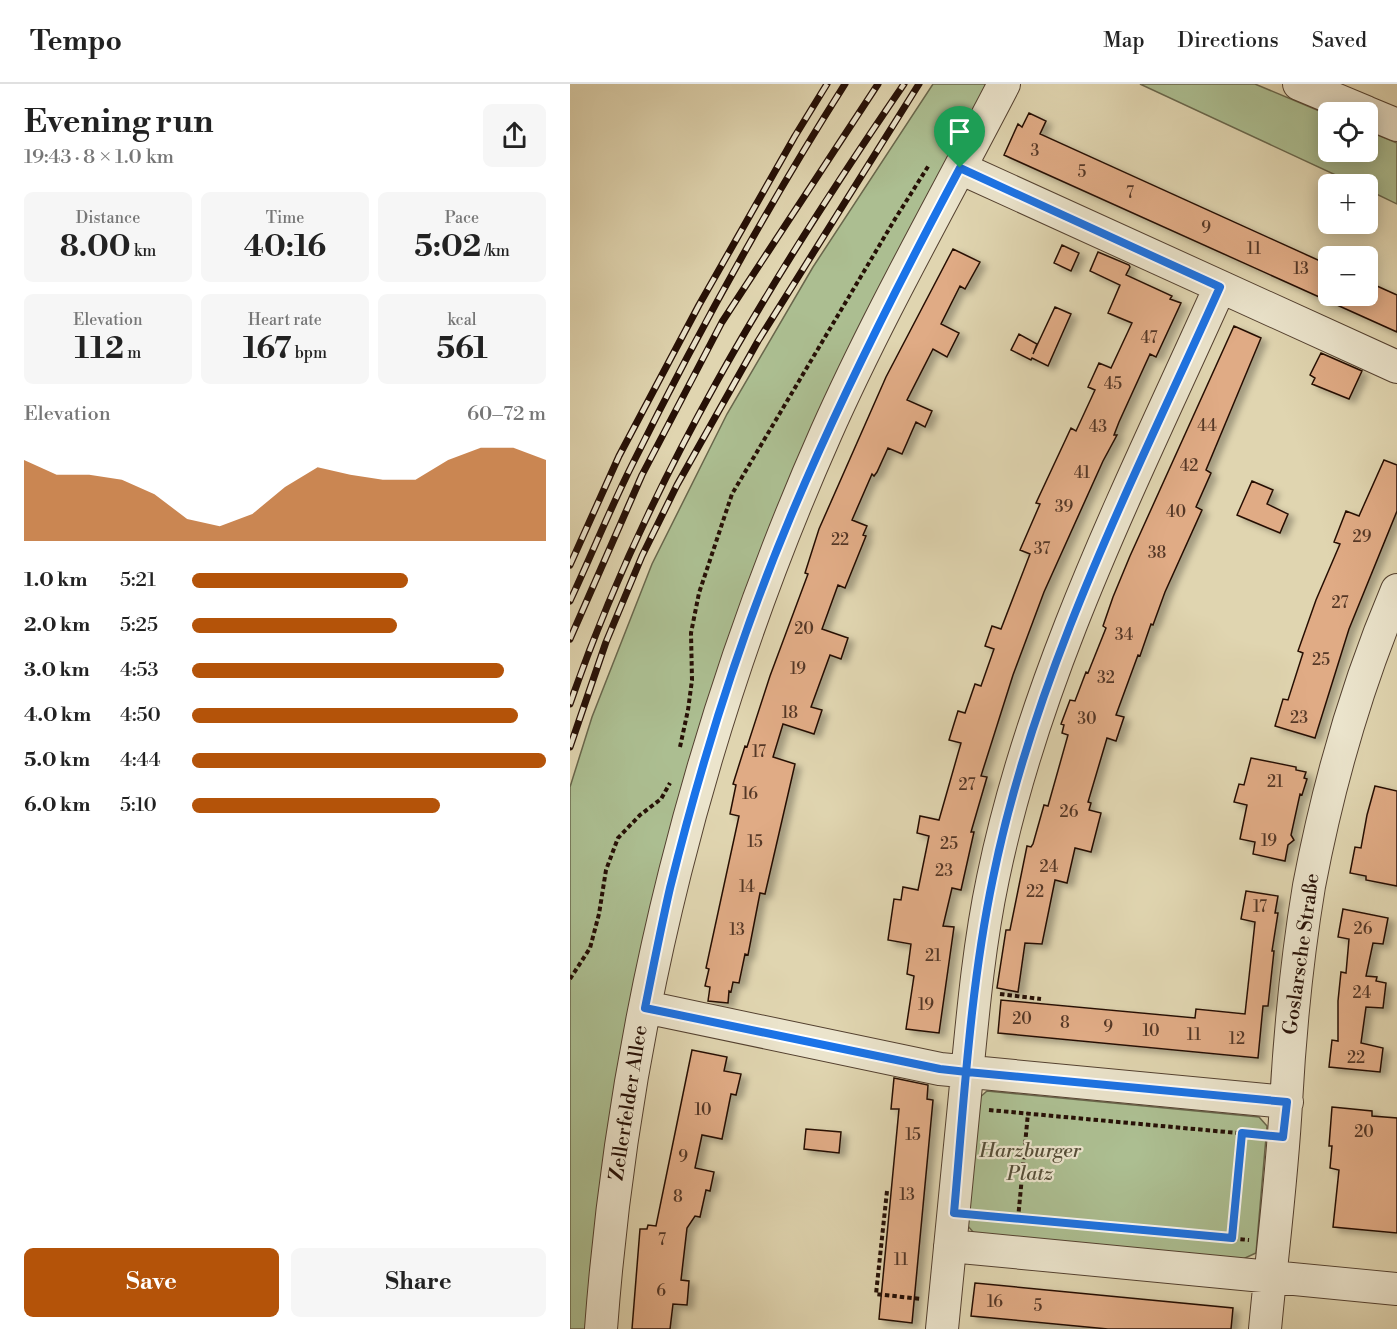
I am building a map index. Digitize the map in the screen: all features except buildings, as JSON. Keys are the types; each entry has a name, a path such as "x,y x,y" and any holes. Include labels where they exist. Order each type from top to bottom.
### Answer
{"street":[{"name":"Zellerfelder Allee","path":"601,1329 606,1264 622,1131 645,1008 670,889 701,774 742,645 789,520 828,430 913,256 946,164 1004,84"},
{"path":"1299,84 1341,102"},
{"path":"1378,117 1397,125"},
{"path":"946,164 1397,367"},
{"path":"943,1315 976,992 993,878 1007,819 1056,661 1082,595 1220,287"},
{"name":"Goslarsche Straße","path":"1265,1329 1300,946 1309,886 1323,822 1358,699 1383,622 1397,590"},
{"path":"645,1008 940,1069 1287,1102"},
{"path":"950,1246 1397,1289"}],"path":[{"path":"679,751 692,680 691,633 697,603 732,494 895,219 946,164"},
{"path":"570,979 590,948 600,914 606,870 618,838 640,815 661,799 673,774"},
{"path":"976,992 1041,999"},
{"path":"964,1107 1283,1137"},
{"path":"1018,1219 1028,1113"},
{"path":"1232,1238 1242,1133"},
{"path":"887,1191 876,1294 943,1315"},
{"path":"954,1213 1274,1242"}],"green space":[{"path":"933,84 1001,84 735,643 589,1329 570,1329 570,787 592,717 652,564 727,414 813,267"},
{"path":"1140,84 1255,84 1318,110 1318,162 1378,162 1378,135 1397,143 1397,204 1378,195 1378,174 1334,174"},
{"name":"Harzburger Platz","path":"987,1091 1259,1117 1267,1126 1256,1253 1243,1259 974,1233 967,1225 978,1099"}],"railway":[{"path":"570,565 619,456 699,305 827,84"},
{"path":"570,601 624,482 682,368 760,224 845,84"},
{"path":"570,639 642,475 722,322 878,84"},
{"path":"570,704 601,621 636,540 674,461 716,383 807,231 904,84"},
{"path":"570,747 606,642 642,556 677,485 758,341 919,84"}],"route":[{"path":"960,168 913,256 828,430 789,520 742,645 701,774 670,889 645,1008 940,1069 967,1072 1287,1102 1283,1137 1242,1133 1232,1238 954,1213 964,1107 967,1072 969,1046 981,951 993,878 1007,819 1056,661 1082,595 1220,287 960,168"}]}
